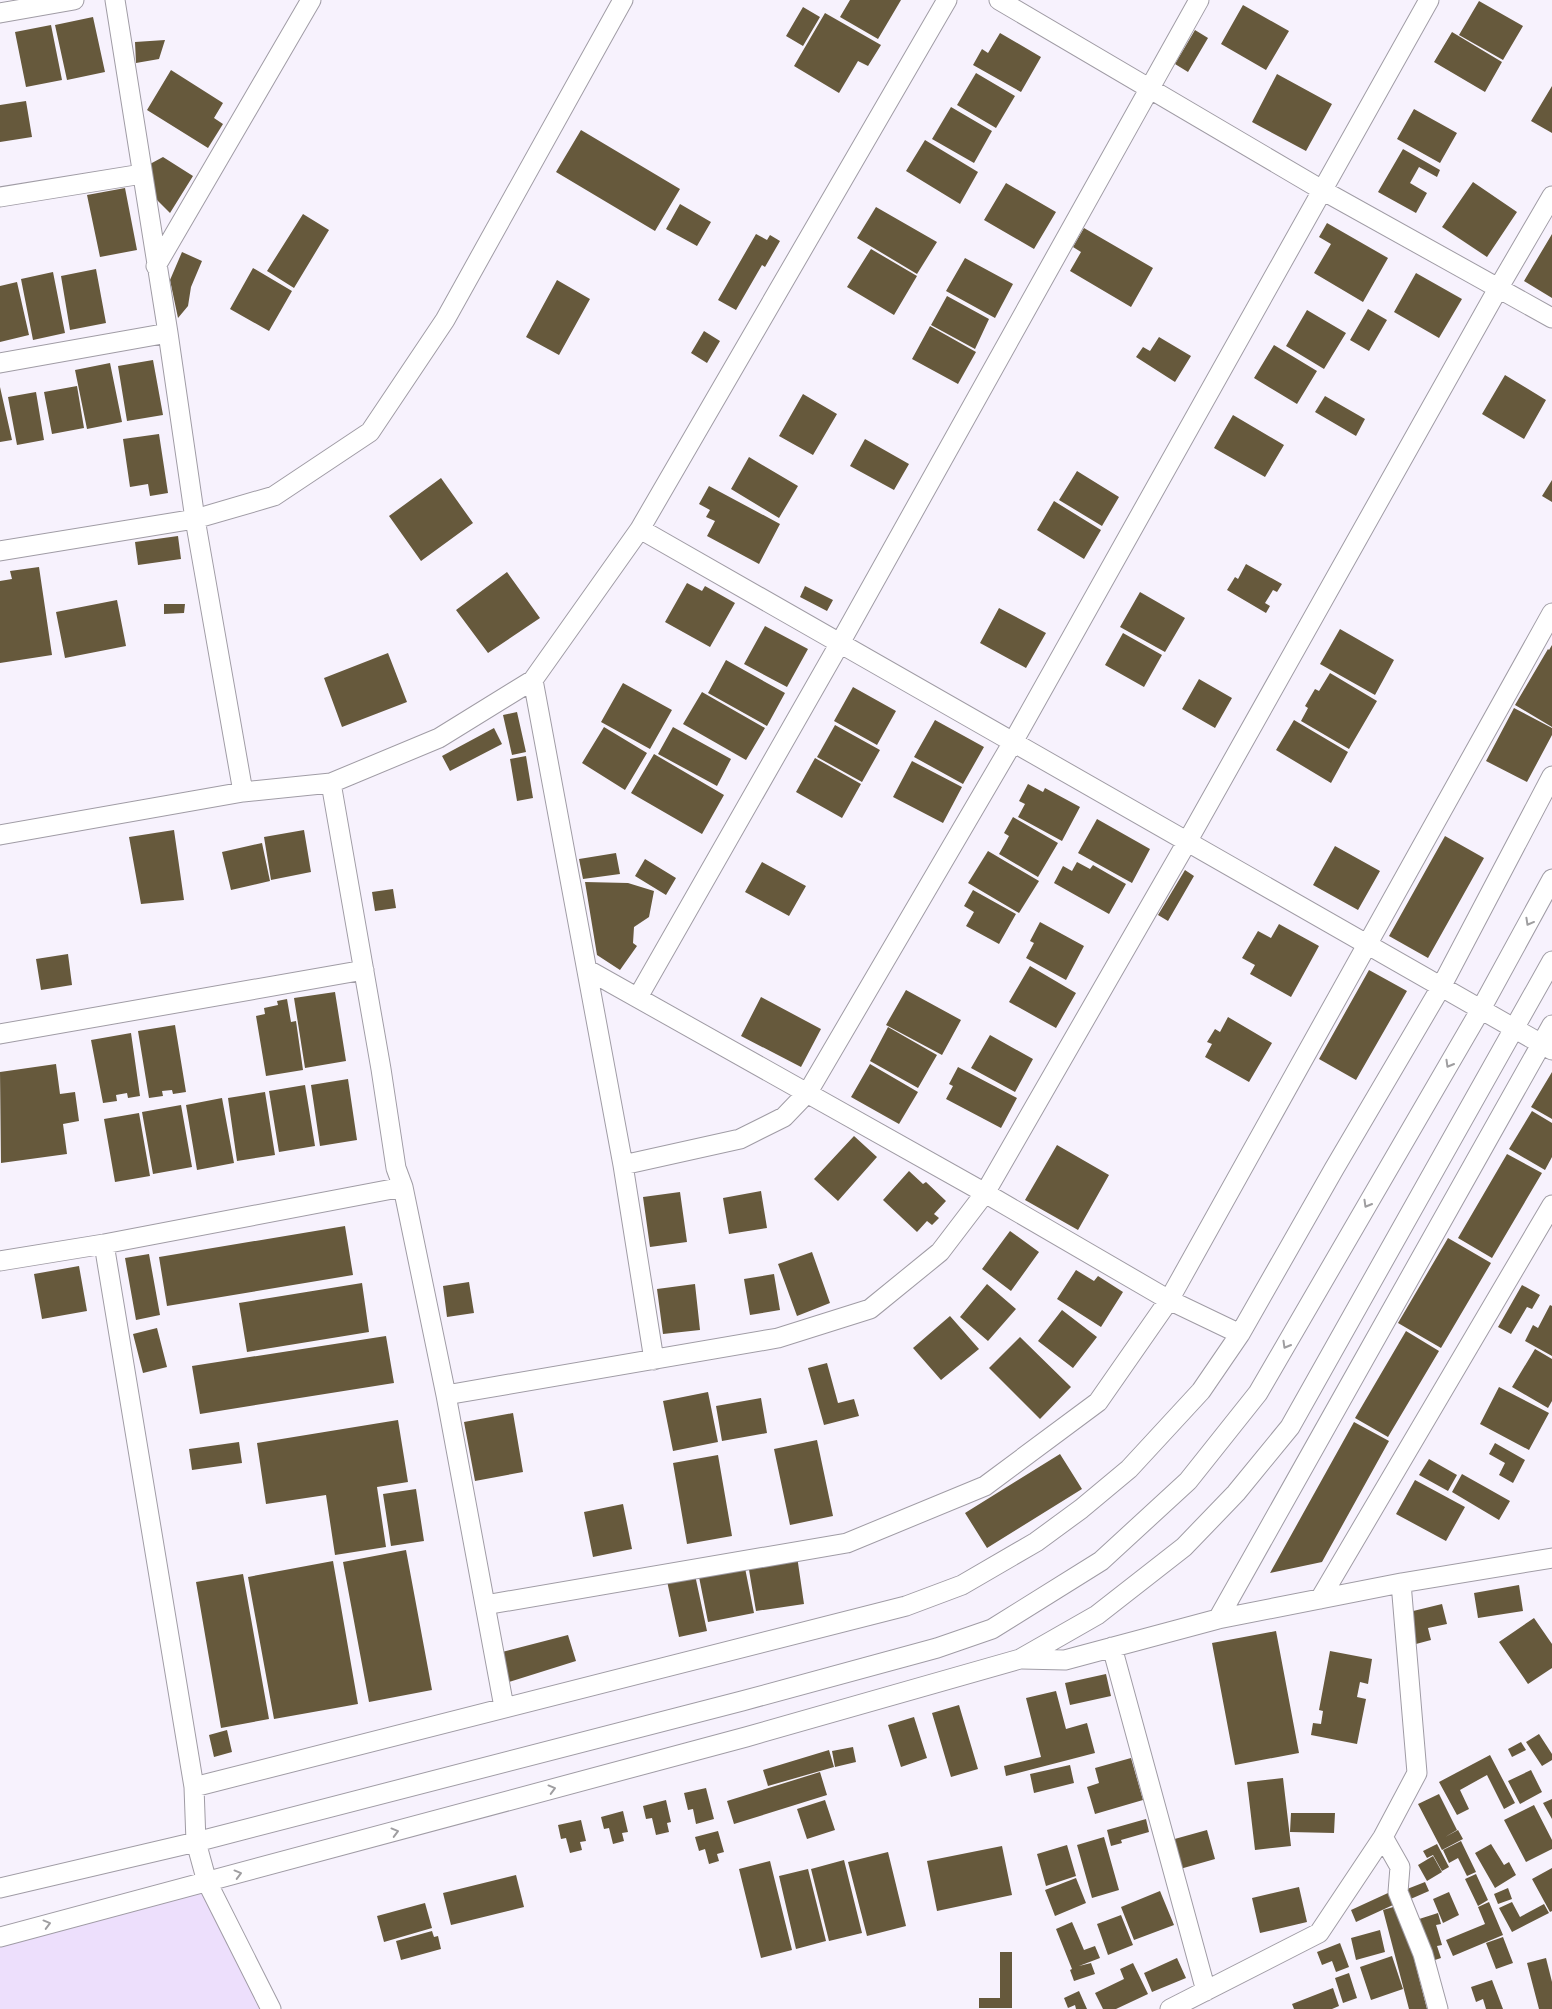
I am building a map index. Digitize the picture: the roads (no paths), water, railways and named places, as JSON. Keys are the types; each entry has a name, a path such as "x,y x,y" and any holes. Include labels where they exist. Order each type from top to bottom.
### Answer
{"street":[{"path":"0,13 74,0"},
{"path":"156,266 311,0"},
{"path":"0,551 195,519 274,496 370,432 445,320 623,0"},
{"path":"0,835 243,792 331,783 439,738 533,680 640,529 947,0"},
{"path":"998,0 1322,190 1552,318"},
{"path":"638,997 840,643 1199,0"},
{"path":"623,1165 740,1139 784,1117 808,1092 1013,742 1429,0"},
{"path":"110,1 142,174 168,333 195,519 243,792"},
{"path":"0,197 142,174"},
{"path":"446,1396 778,1338 870,1309 940,1252 985,1193 1187,842 1552,196"},
{"path":"0,363 168,333"},
{"path":"640,529 1547,1047"},
{"path":"484,1605 847,1543 985,1486 1098,1402 1169,1300 1552,613"},
{"path":"533,680 623,1165 654,1360"},
{"path":"194,1787 906,1606 962,1585 1036,1542 1081,1509 1129,1469 1201,1391 1240,1334 1441,987 1552,776"},
{"path":"331,783 381,1069 396,1168 402,1187 446,1396 504,1707"},
{"path":"0,1888 196,1842 742,1701 938,1648 992,1629 1101,1561 1188,1481 1258,1393 1481,1009 1552,880"},
{"path":"0,1937 746,1737 1020,1659 1097,1614 1184,1547 1236,1493 1290,1427 1552,961"},
{"path":"0,1034 364,970"},
{"path":"588,970 808,1092 1169,1300 1240,1334"},
{"path":"1218,1618 1547,1047 1552,1025"},
{"path":"0,1261 104,1244 402,1187"},
{"path":"1320,1599 1552,1205"},
{"path":"104,1244 194,1787 196,1842 207,1882 271,2009"},
{"path":"1020,1659 1065,1660 1218,1618 1401,1583 1552,1558"},
{"path":"1170,2009 1319,1933 1383,1837 1417,1773 1401,1583"},
{"path":"1112,1647 1206,1991"},
{"path":"1383,1837 1400,1868 1398,1892 1423,1954 1438,2009"}]}
